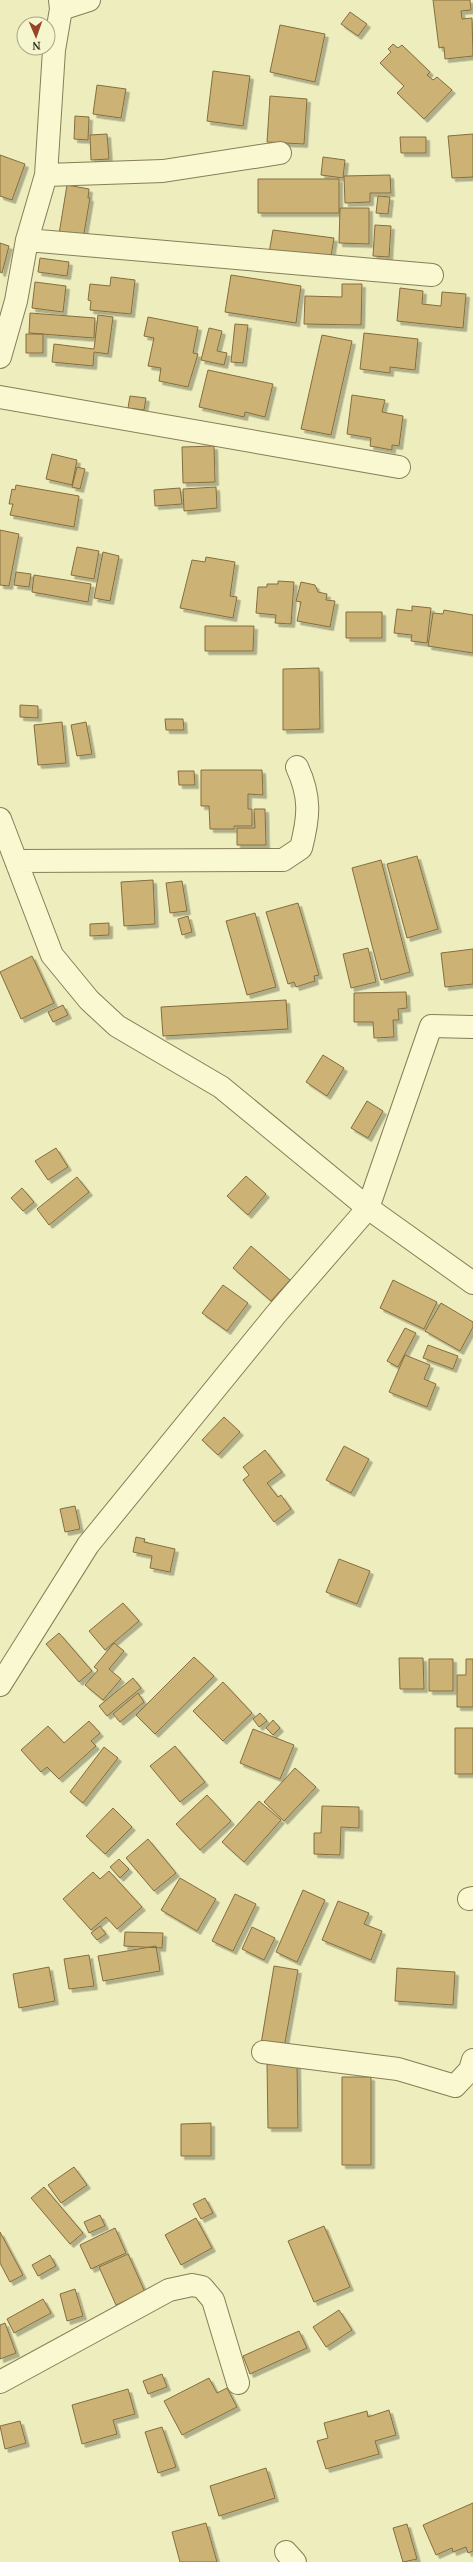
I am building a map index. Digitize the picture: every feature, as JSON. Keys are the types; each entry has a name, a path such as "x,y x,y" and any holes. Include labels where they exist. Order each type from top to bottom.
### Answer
{"street":[{"path":"0,357 16,301 27,240 46,175 54,50 60,4 89,0"},
{"path":"46,175 163,171 280,153"},
{"path":"27,240 432,275"},
{"path":"0,397 399,467"},
{"path":"16,861 283,860 301,848 308,820 306,786 297,767"},
{"path":"0,819 52,955 89,1000 117,1026 221,1087 368,1208 473,1283"},
{"path":"0,1685 88,1545 277,1313 368,1208 431,1026 473,1027"},
{"path":"262,2052 398,2069 455,2086 470,2070 473,2060"},
{"path":"0,2382 169,2290 192,2285 202,2287 213,2300 238,2383"}],"building":[{"path":"433,0 470,0 471,10 461,11 462,19 472,18 473,56 445,59 444,47 439,48"},
{"path":"350,12 367,24 358,36 341,24"},
{"path":"280,25 325,34 315,82 270,72"},
{"path":"393,44 398,48 402,45 430,72 427,75 433,80 437,77 452,90 424,119 397,93 404,86 380,63 391,52 388,49"},
{"path":"213,71 250,76 243,126 207,121"},
{"path":"97,85 126,89 121,118 93,114"},
{"path":"270,96 307,99 304,144 267,142"},
{"path":"75,116 89,117 88,140 74,139"},
{"path":"107,134 109,159 91,160 90,135"},
{"path":"473,134 473,177 452,178 448,136"},
{"path":"400,137 426,137 426,153 401,153"},
{"path":"0,155 25,164 12,200 0,196"},
{"path":"323,157 345,160 343,178 321,175"},
{"path":"390,175 391,193 370,193 370,202 345,203 344,176"},
{"path":"258,179 339,179 339,213 258,213"},
{"path":"67,185 89,189 88,198 90,198 83,239 59,234"},
{"path":"378,196 390,197 388,214 376,213"},
{"path":"340,208 369,208 369,244 339,243"},
{"path":"375,225 391,226 389,257 373,256"},
{"path":"273,230 334,238 330,262 269,253"},
{"path":"0,243 9,246 2,273 0,272"},
{"path":"40,258 69,262 67,276 38,272"},
{"path":"231,275 301,286 296,323 225,312"},
{"path":"111,277 135,280 131,314 90,310 91,301 88,300 90,284 110,286"},
{"path":"35,282 66,286 63,312 32,308"},
{"path":"342,284 362,284 361,325 304,324 305,296 342,297"},
{"path":"400,288 423,291 422,304 441,306 442,292 466,294 463,328 397,321"},
{"path":"30,313 95,318 94,338 29,333"},
{"path":"98,315 113,317 108,354 94,352 93,366 52,362 54,344 94,349"},
{"path":"148,317 198,327 193,353 198,354 188,387 159,381 161,368 148,366 154,338 144,336"},
{"path":"235,324 248,325 243,363 231,362"},
{"path":"209,328 222,331 217,351 227,353 224,365 201,360"},
{"path":"364,333 418,339 415,370 390,367 390,373 360,369"},
{"path":"26,334 43,334 43,353 26,353"},
{"path":"322,335 352,341 331,435 301,429"},
{"path":"208,370 273,384 265,417 245,412 244,417 199,407"},
{"path":"352,395 385,400 382,412 403,416 399,446 392,445 392,450 370,446 371,438 347,434"},
{"path":"130,396 146,398 144,410 128,408"},
{"path":"214,446 215,482 183,483 182,447"},
{"path":"52,454 77,460 72,485 46,479"},
{"path":"77,467 85,469 80,489 72,487"},
{"path":"16,485 79,496 74,527 10,515 13,504 9,504 12,489 15,490"},
{"path":"216,487 217,508 184,511 183,489"},
{"path":"180,488 182,504 155,506 154,490"},
{"path":"0,530 19,534 9,586 0,585"},
{"path":"77,547 99,551 94,579 71,575"},
{"path":"103,552 119,556 110,601 94,598"},
{"path":"206,557 235,562 230,596 237,597 233,618 180,608 192,560 205,562"},
{"path":"16,572 31,574 29,587 14,585"},
{"path":"34,575 91,584 88,602 32,592"},
{"path":"278,581 294,582 291,624 275,623 276,615 256,613 258,587 267,587 267,584 278,584"},
{"path":"301,582 315,585 318,592 327,594 326,600 335,601 330,627 297,621 301,602 296,601"},
{"path":"412,606 431,608 427,643 411,641 412,635 394,633 397,609 412,611"},
{"path":"444,610 473,615 473,653 428,646 433,613 443,614"},
{"path":"346,612 382,612 382,638 346,638"},
{"path":"205,626 254,626 253,651 205,651"},
{"path":"319,668 320,729 283,730 283,669"},
{"path":"20,705 38,706 38,718 20,717"},
{"path":"165,719 183,719 184,730 166,730"},
{"path":"62,722 66,763 38,765 34,725"},
{"path":"86,722 92,754 77,756 71,725"},
{"path":"201,770 262,770 263,795 248,794 248,809 252,809 252,826 234,826 234,829 210,829 209,806 201,806"},
{"path":"178,771 194,771 195,785 179,785"},
{"path":"254,809 265,809 266,845 237,845 237,828 255,828"},
{"path":"417,856 438,929 407,938 387,864"},
{"path":"381,860 410,972 381,980 352,868"},
{"path":"153,880 155,924 124,926 121,882"},
{"path":"182,881 187,911 170,913 166,883"},
{"path":"298,903 319,975 314,976 315,981 296,987 294,982 288,984 266,912"},
{"path":"255,913 276,987 247,995 226,921"},
{"path":"188,916 192,932 182,935 178,919"},
{"path":"109,923 109,935 90,936 90,924"},
{"path":"368,948 376,982 351,988 343,954"},
{"path":"473,949 473,984 445,987 441,953"},
{"path":"32,956 54,1003 21,1019 0,972"},
{"path":"406,992 407,1008 398,1009 399,1020 393,1020 394,1037 374,1038 373,1022 354,1022 354,993"},
{"path":"286,1000 288,1029 163,1036 161,1007"},
{"path":"63,1005 68,1015 53,1022 48,1012"},
{"path":"323,1055 344,1068 327,1096 306,1082"},
{"path":"367,1101 383,1111 368,1138 351,1128"},
{"path":"56,1148 68,1167 48,1180 35,1161"},
{"path":"246,1176 266,1194 248,1215 227,1196"},
{"path":"77,1177 89,1192 49,1225 37,1209"},
{"path":"22,1188 34,1202 23,1211 11,1198"},
{"path":"251,1246 290,1280 271,1301 233,1268"},
{"path":"393,1280 437,1302 424,1329 380,1308"},
{"path":"223,1285 248,1303 227,1331 202,1313"},
{"path":"441,1303 473,1322 473,1327 460,1351 425,1331"},
{"path":"405,1328 416,1333 398,1367 387,1361"},
{"path":"428,1345 458,1356 453,1369 423,1358"},
{"path":"405,1355 430,1365 424,1379 436,1384 427,1407 389,1392"},
{"path":"224,1417 240,1432 218,1455 202,1440"},
{"path":"344,1446 369,1459 351,1493 326,1480"},
{"path":"265,1450 282,1472 267,1483 278,1497 281,1495 291,1509 274,1522 243,1480 249,1475 243,1467"},
{"path":"75,1506 80,1529 65,1532 60,1509"},
{"path":"136,1537 145,1539 144,1542 175,1549 170,1572 150,1568 152,1556 133,1552"},
{"path":"339,1559 370,1571 357,1604 326,1592"},
{"path":"123,1603 139,1621 105,1650 89,1631"},
{"path":"59,1633 92,1671 79,1682 46,1644"},
{"path":"114,1643 124,1651 109,1669 121,1679 103,1700 85,1685 98,1670 94,1667"},
{"path":"194,1657 214,1676 155,1734 136,1715"},
{"path":"399,1658 423,1658 424,1689 400,1689"},
{"path":"429,1659 453,1659 453,1691 429,1691"},
{"path":"466,1659 473,1659 473,1707 457,1707 457,1675 466,1675"},
{"path":"133,1678 141,1688 107,1716 99,1706"},
{"path":"223,1682 252,1713 223,1741 193,1711"},
{"path":"138,1693 144,1702 120,1722 113,1714"},
{"path":"260,1713 267,1721 259,1727 253,1719"},
{"path":"273,1720 280,1728 273,1735 266,1728"},
{"path":"89,1721 100,1733 91,1741 96,1746 59,1779 47,1767 41,1772 21,1750 48,1726 64,1743"},
{"path":"455,1728 473,1728 473,1774 455,1774"},
{"path":"253,1729 294,1745 280,1779 240,1763"},
{"path":"175,1746 205,1782 180,1802 150,1766"},
{"path":"104,1747 118,1758 83,1803 70,1792"},
{"path":"295,1768 316,1787 284,1821 264,1802"},
{"path":"207,1795 231,1821 200,1850 176,1824"},
{"path":"259,1801 281,1820 244,1862 222,1842"},
{"path":"322,1806 359,1807 359,1828 341,1827 340,1855 314,1854 314,1833 321,1833"},
{"path":"113,1808 132,1827 105,1854 86,1836"},
{"path":"148,1839 176,1873 154,1891 126,1858"},
{"path":"119,1859 129,1869 120,1878 110,1867"},
{"path":"109,1871 142,1907 117,1929 106,1917 91,1930 63,1899 93,1872 100,1879"},
{"path":"180,1878 216,1899 197,1931 161,1910"},
{"path":"303,1890 325,1900 297,1962 276,1952"},
{"path":"235,1894 256,1904 233,1951 212,1941"},
{"path":"338,1901 369,1913 364,1924 382,1931 371,1960 322,1940"},
{"path":"100,1926 106,1934 97,1940 91,1933"},
{"path":"252,1927 275,1938 264,1960 242,1949"},
{"path":"125,1932 163,1933 162,1948 124,1946"},
{"path":"156,1946 160,1971 103,1981 98,1956"},
{"path":"89,1955 94,1986 69,1989 64,1959"},
{"path":"274,1966 298,1970 284,2048 261,2044"},
{"path":"49,1967 55,2001 19,2008 13,1974"},
{"path":"397,1968 455,1972 453,2005 395,2001"},
{"path":"267,2063 297,2063 298,2128 268,2128"},
{"path":"342,2077 371,2077 371,2165 342,2165"},
{"path":"211,2123 211,2156 181,2156 181,2124"},
{"path":"74,2167 87,2185 61,2203 48,2185"},
{"path":"44,2187 83,2233 70,2244 31,2198"},
{"path":"205,2198 213,2213 201,2219 193,2204"},
{"path":"100,2215 105,2226 89,2233 84,2222"},
{"path":"196,2218 212,2248 181,2265 165,2235"},
{"path":"324,2226 350,2287 314,2302 288,2241"},
{"path":"115,2228 126,2253 91,2269 80,2245"},
{"path":"0,2232 23,2275 10,2282 0,2263"},
{"path":"128,2254 145,2292 116,2305 99,2267"},
{"path":"50,2255 56,2266 38,2276 32,2265"},
{"path":"75,2289 83,2316 67,2321 60,2294"},
{"path":"43,2299 51,2313 14,2333 7,2319"},
{"path":"339,2310 352,2330 326,2347 313,2327"},
{"path":"5,2323 16,2353 0,2359 0,2325"},
{"path":"299,2331 307,2348 250,2374 243,2356"},
{"path":"162,2374 167,2387 148,2394 143,2381"},
{"path":"209,2378 217,2393 227,2388 237,2407 182,2435 164,2401"},
{"path":"128,2389 135,2414 113,2420 117,2434 82,2444 72,2405"},
{"path":"389,2410 396,2435 375,2441 379,2454 326,2469 317,2441 328,2438 324,2423 367,2411 368,2417"},
{"path":"20,2421 26,2443 5,2449 0,2426"},
{"path":"162,2427 176,2467 158,2473 145,2432"},
{"path":"266,2468 275,2498 219,2516 210,2486"},
{"path":"473,2503 473,2551 468,2553 466,2547 453,2552 452,2548 436,2555 423,2525"},
{"path":"206,2523 217,2562 180,2562 172,2532"},
{"path":"407,2524 417,2559 403,2562 393,2528"}]}
